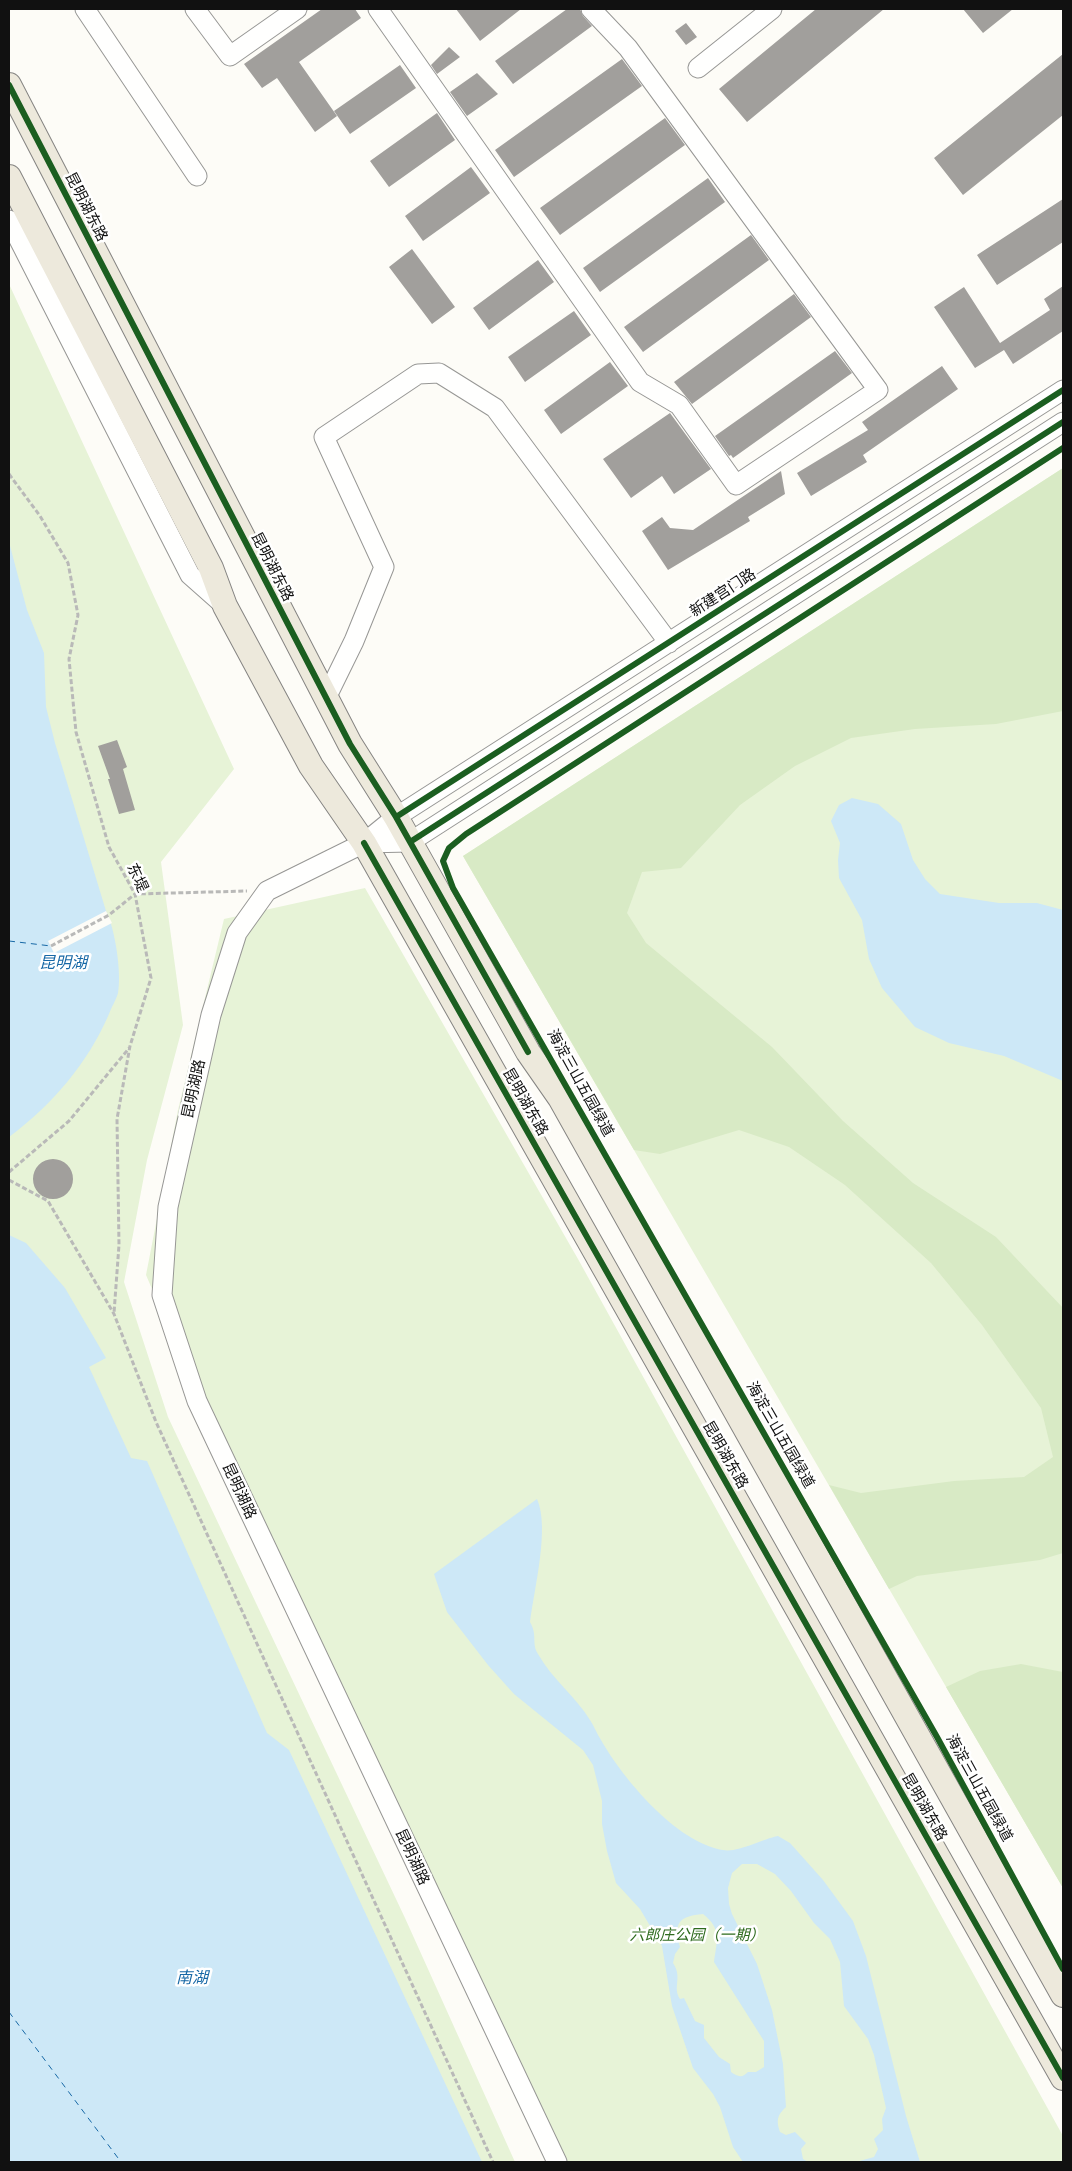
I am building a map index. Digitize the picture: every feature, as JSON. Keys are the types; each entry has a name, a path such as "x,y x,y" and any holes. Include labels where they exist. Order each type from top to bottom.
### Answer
{"main road":[{"name":"昆明湖东路","path":"9,85 350,744 396,817 528,1052 560,1098 1063,1995"},
{"name":"昆明湖东路","path":"9,177 211,568 226,606 311,766 364,844 1063,2078"}],"street":[{"path":"86,9 197,176"},
{"path":"194,9 230,56 297,9"},
{"path":"378,9 640,382 680,405 736,485 878,390 628,48 592,9"},
{"path":"698,68 772,9"},
{"path":"9,220 190,575 226,606"},
{"path":"326,698 354,641 384,567 324,437 418,374 439,372 495,408 669,643"},
{"name":"新建宫门路","path":"364,844 396,817 1063,390"},
{"path":"364,844 410,842 1063,422"},
{"name":"昆明湖路","path":"364,844 267,891 236,934 211,1015 168,1207 162,1295 197,1401 556,2162"}],"path":[{"path":"51,946 109,916 135,894 267,891"},
{"path":"9,1172 69,1121 130,1046"},
{"path":"9,1180 48,1201 114,1314 156,1422 493,2162"}],"green space":[{"path":"9,284 234,769 161,862 183,1025 147,1160 124,1282 168,1417 405,1918 515,2162 9,2162"},
{"path":"1063,468 1063,1888 463,856"},
{"path":"1063,468 1063,711 996,724 915,729 851,738 795,766 740,805 681,868 642,872 627,913 646,943 772,1047 843,1121 913,1183 996,1237 1063,1308 1063,1553 1040,1560 917,1576 889,1589 829,1485 861,1493 954,1481 1024,1477 1053,1457 1041,1408 982,1325 931,1263 845,1185 789,1147 739,1130 660,1154 634,1150 463,856"},
{"name":"六郎庄公园（一期）","path":"365,888 578,1259 1063,2136 1063,2162 557,2162 238,1489 146,1275 178,1110 224,919"},
{"path":"1021,1664 1063,1672 1063,1888 946,1687 980,1671"}],"water":[{"name":"昆明湖","path":"9,542 27,610 44,653 46,707 55,743 112,928 117,951 119,985 116,998 100,1032 79,1066 54,1097 25,1125 9,1137"},
{"path":"852,798 878,804 901,824 913,860 925,879 940,894 999,903 1037,903 1063,910 1063,1081 1004,1056 949,1043 915,1027 882,988 869,959 862,920 839,878 838,860 840,843 831,821 839,805"},
{"name":"南湖","path":"9,1235 26,1243 65,1288 106,1358 89,1367 131,1458 147,1461 267,1733 289,1750 482,2162 9,2162"},
{"path":"537,1499 541,1511 542,1542 530,1622 534,1631 535,1646 538,1654 550,1672 584,1712 623,1773 653,1807 670,1822 705,1845 723,1850 736,1850 778,1836 790,1843 823,1880 853,1921 866,1956 906,2116 920,2162 856,2162 874,2157 878,2149 874,2139 883,2130 882,2119 886,2108 874,2055 868,2039 844,2006 840,1962 830,1939 814,1923 791,1891 775,1874 757,1864 742,1864 732,1873 728,1888 729,1904 732,1914 757,1964 772,2010 783,2064 786,2107 779,2116 780,2132 786,2135 795,2132 806,2143 801,2149 803,2159 808,2162 743,2162 733,2147 720,2107 713,2094 693,2068 672,2006 662,1946 640,1909 616,1883 607,1851 602,1824 602,1801 593,1765 583,1750 514,1694 488,1665 447,1612 434,1574","holes":["703,1914 709,1919 717,1935 714,1962 764,2041 764,2067 756,2072 748,2072 742,2076 731,2072 730,2064 719,2057 704,2038 704,2025 695,2021 684,1998 680,1999 678,1995 678,1978 673,1963 675,1954 680,1947 677,1932 680,1922 688,1917"]}],"pier":[{"path":"106,911 112,923 54,953 48,941"}],"building":[{"path":"322,9 355,9 361,18 299,62 337,116 315,132 277,78 262,88 244,64"},
{"path":"456,9 521,9 480,41"},
{"path":"567,9 580,9 583,16 592,26 513,84 495,61"},
{"path":"816,9 884,9 747,122 719,89"},
{"path":"963,9 1013,9 983,33"},
{"path":"686,23 697,37 686,45 675,31"},
{"path":"449,47 460,57 437,74 431,65"},
{"path":"1063,54 1063,115 963,195 934,158"},
{"path":"622,59 642,86 514,177 495,150"},
{"path":"400,65 416,88 350,134 334,111"},
{"path":"477,73 498,94 467,116 450,92"},
{"path":"437,113 455,140 389,187 370,161"},
{"path":"665,118 685,145 560,235 540,208"},
{"path":"471,167 490,193 423,241 405,216"},
{"path":"708,178 725,202 600,292 583,268"},
{"path":"1063,199 1063,242 997,285 977,255"},
{"path":"751,235 769,260 643,352 624,327"},
{"path":"412,249 455,307 432,324 389,267"},
{"path":"538,260 554,282 489,330 473,308"},
{"path":"1063,286 1063,331 1013,364 1004,350 975,368 934,307 964,287 1000,343 1050,310 1044,299"},
{"path":"794,294 811,317 692,404 674,382"},
{"path":"574,311 591,335 525,382 508,357"},
{"path":"835,351 852,373 733,458 731,455 729,456 715,436"},
{"path":"610,362 628,386 561,434 544,410"},
{"path":"942,366 958,389 863,455 867,462 811,496 797,473 868,430 862,422"},
{"path":"670,413 711,469 674,494 662,476 631,498 603,459"},
{"path":"781,471 785,494 748,517 750,521 668,570 642,531 662,517 670,528 693,530"},
{"path":"117,740 127,767 123,769 135,810 119,814 108,779 110,779 98,746"},
{"path":"57,1159 64,1162 70,1168 73,1179 72,1187 64,1196 57,1199 49,1199 42,1196 34,1187 33,1175 36,1168 45,1160"}],"ferry route":[{"path":"9,941 51,946"},
{"path":"9,2012 121,2162"}],"cycle path":[{"path":"9,85 350,744 396,817 528,1052"},
{"path":"396,817 1063,390"},
{"path":"410,842 1063,422"},
{"name":"海淀三山五园绿道","path":"1063,448 466,834 449,848 443,861 453,888 937,1737 1063,1969"},
{"path":"364,843 1063,2078"}]}
